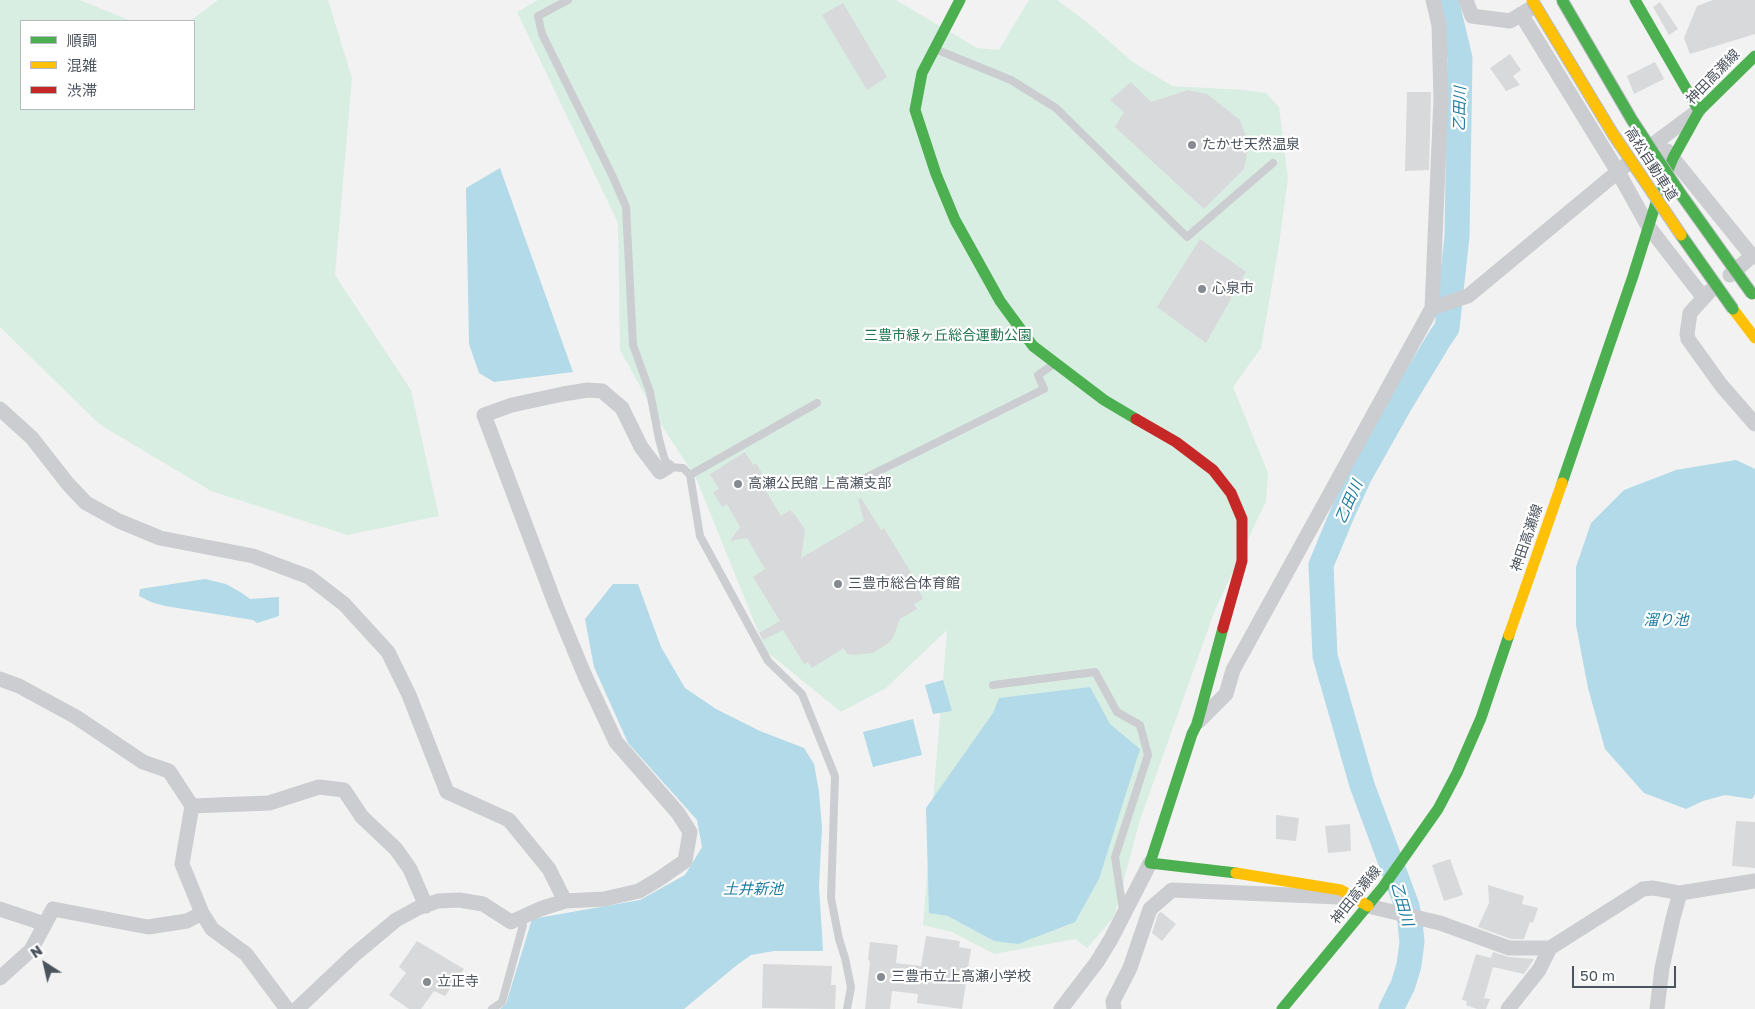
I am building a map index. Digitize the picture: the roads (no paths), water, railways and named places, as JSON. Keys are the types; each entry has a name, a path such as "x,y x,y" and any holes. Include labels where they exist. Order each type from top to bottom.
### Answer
{"main road":[{"path":"960,0 922,73 915,110 936,174 955,220 1000,301 1032,346 1104,400 1176,442 1213,470 1230,493 1242,519 1242,561 1197,724 1192,734 1150,863 1252,875 1340,890 1361,902"},
{"name":"高松自動車道","path":"1532,0 1613,134 1661,207 1732,309 1755,338"},
{"name":"高松自動車道","path":"1562,0 1632,120 1680,193 1754,295"},
{"path":"1636,0 1699,111"},
{"name":"神田高瀬線","path":"1282,1009 1361,902 1390,877 1438,809 1457,773 1481,718 1630,285 1660,190 1673,158 1699,111 1720,88 1755,56"}],"street":[{"path":"1197,724 1207,711 1226,694 1233,670 1432,308 1441,98 1439,25 1433,0"},
{"path":"1466,0 1472,16 1510,21 1544,0"},
{"path":"1521,14 1618,172 1648,226 1703,297"},
{"path":"1432,308 1468,296 1618,172 1699,111"},
{"path":"1658,140 1753,257 1703,297 1690,313 1687,334 1688,339 1721,385 1755,424"},
{"path":"297,1009 354,954 396,920 418,908 438,902 459,900 483,904 511,922 565,901 604,898 639,891 685,861 690,832 678,813 616,742 585,676 556,606 484,415 512,405 563,394 588,390 602,391 622,408 641,447 660,472 668,467"},
{"path":"0,409 32,438 68,484 86,503 119,521 160,538 253,556 309,577 344,604 388,652 409,695 447,792 508,820 549,869 565,901"},
{"path":"0,679 19,686 76,717 143,762 170,771 192,806 182,864 202,913 212,929 246,954 287,1009"},
{"path":"192,806 269,803 319,787 344,790 362,817 396,849 410,869 426,906"},
{"path":"1061,1009 1112,940 1150,863"},
{"path":"1508,1009 1539,970 1550,948 1643,889 1652,888 1680,893 1755,881"},
{"path":"1114,1009 1113,1002 1130,968 1150,909 1172,890 1361,902 1440,923 1510,948 1550,948"},
{"path":"1659,1008 1662,968 1680,893"},
{"path":"0,909 45,924"},
{"path":"0,978 31,950 53,909 148,927 187,921 202,913"}],"lane":[{"path":"568,0 538,16 542,34 626,207 633,345 650,392 658,439 668,467 682,468 690,475 700,536 768,661 802,694 835,776 831,898 851,987 847,1009"},
{"path":"935,49 1011,80 1056,108 1187,237 1273,163"},
{"path":"865,478 1044,389 1038,375 1055,363"},
{"path":"690,475 817,403"},
{"path":"993,684 1095,672 1117,712 1140,725 1148,755 1116,857 1124,914"},
{"path":"492,1009 502,1002 523,925 521,918"}],"water":[{"path":"500,168 573,372 494,382 479,373 469,344 466,188"},
{"name":"溜り池","path":"1736,460 1755,469 1755,794 1752,799 1725,795 1703,801 1686,809 1644,793 1605,749 1588,688 1576,625 1576,567 1591,523 1624,490 1676,470"},
{"path":"205,579 226,584 250,599 279,597 279,616 257,623 253,620 165,606 139,596 140,589"},
{"name":"土井新池","path":"613,584 638,584 661,647 685,688 716,709 760,731 804,748 814,764 822,827 819,886 823,951 774,951 751,955 684,1009 500,1009 506,1004 532,919 640,900 685,875 702,847 697,820 628,743 594,667 585,619"},
{"path":"943,680 952,711 933,714 925,685"},
{"path":"1090,687 1110,724 1140,749 1099,879 1075,922 1018,944 994,941 948,916 929,913 926,808 993,713 999,698"},
{"path":"913,719 922,755 873,767 863,732"}],"waterway":[{"name":"乙田川","path":"1391,1009 1403,985 1409,965 1412,942 1410,922 1407,906 1362,785 1325,656 1321,565 1360,475 1400,404 1447,328 1457,236 1460,58 1446,0"}],"place":[{"name":"たかせ天然温泉","path":"1192,145"},
{"name":"心泉市","path":"1202,289"},
{"name":"高瀬公民館 上高瀬支部","path":"738,484"},
{"name":"三豊市総合体育館","path":"838,584"},
{"name":"三豊市立上高瀬小学校","path":"881,977"},
{"name":"立正寺","path":"427,982"}],"park label":[{"name":"三豊市緑ヶ丘総合運動公園","path":"948,336"}]}
